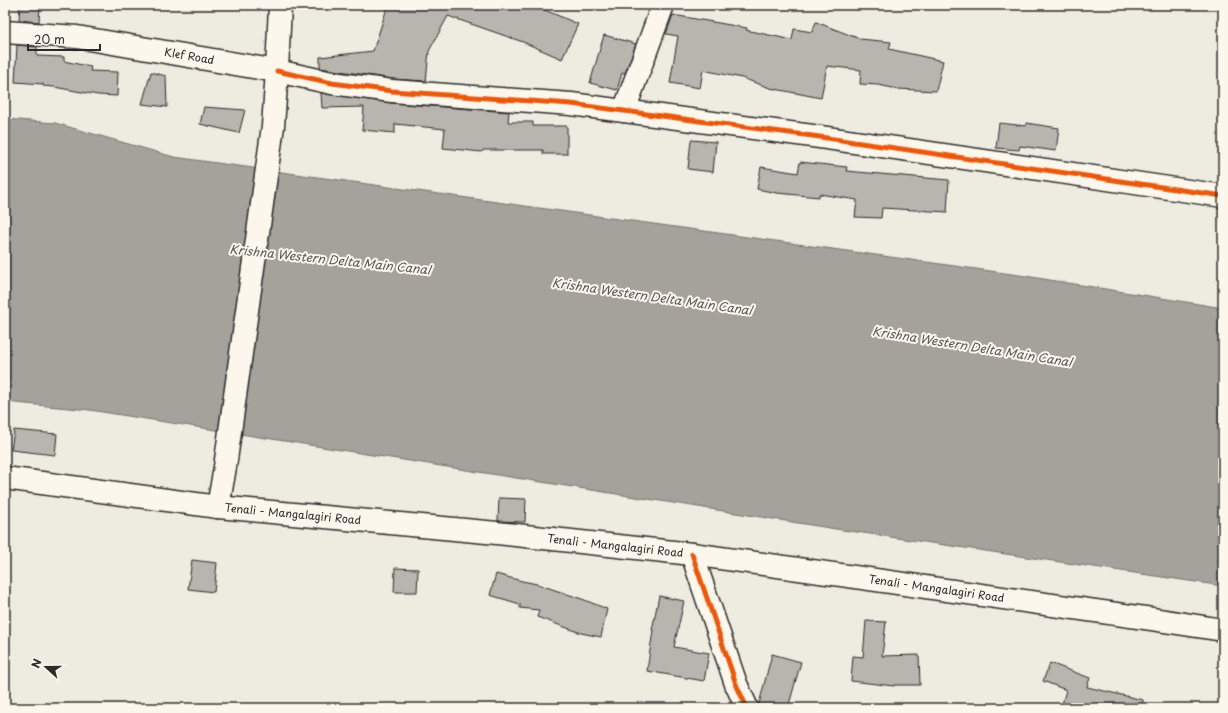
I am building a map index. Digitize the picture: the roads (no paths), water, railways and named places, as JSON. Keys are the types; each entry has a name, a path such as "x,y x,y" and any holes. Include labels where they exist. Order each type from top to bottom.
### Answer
{"main road":[{"path":"218,507 226,467 273,126 280,5"},
{"path":"624,111 663,5"},
{"name":"Klef Road","path":"5,32 78,37 277,71 332,83 392,91 571,104 874,144 1223,196"},
{"name":"Tenali - Mangalagiri Road","path":"5,478 218,507 497,533 692,554 1223,630"},
{"path":"692,554 736,684 748,708"}],"water":[{"name":"Krishna Western Delta Main Canal","path":"5,119 55,123 174,157 1019,275 1223,308 1223,586 836,529 90,410 5,402"}]}
